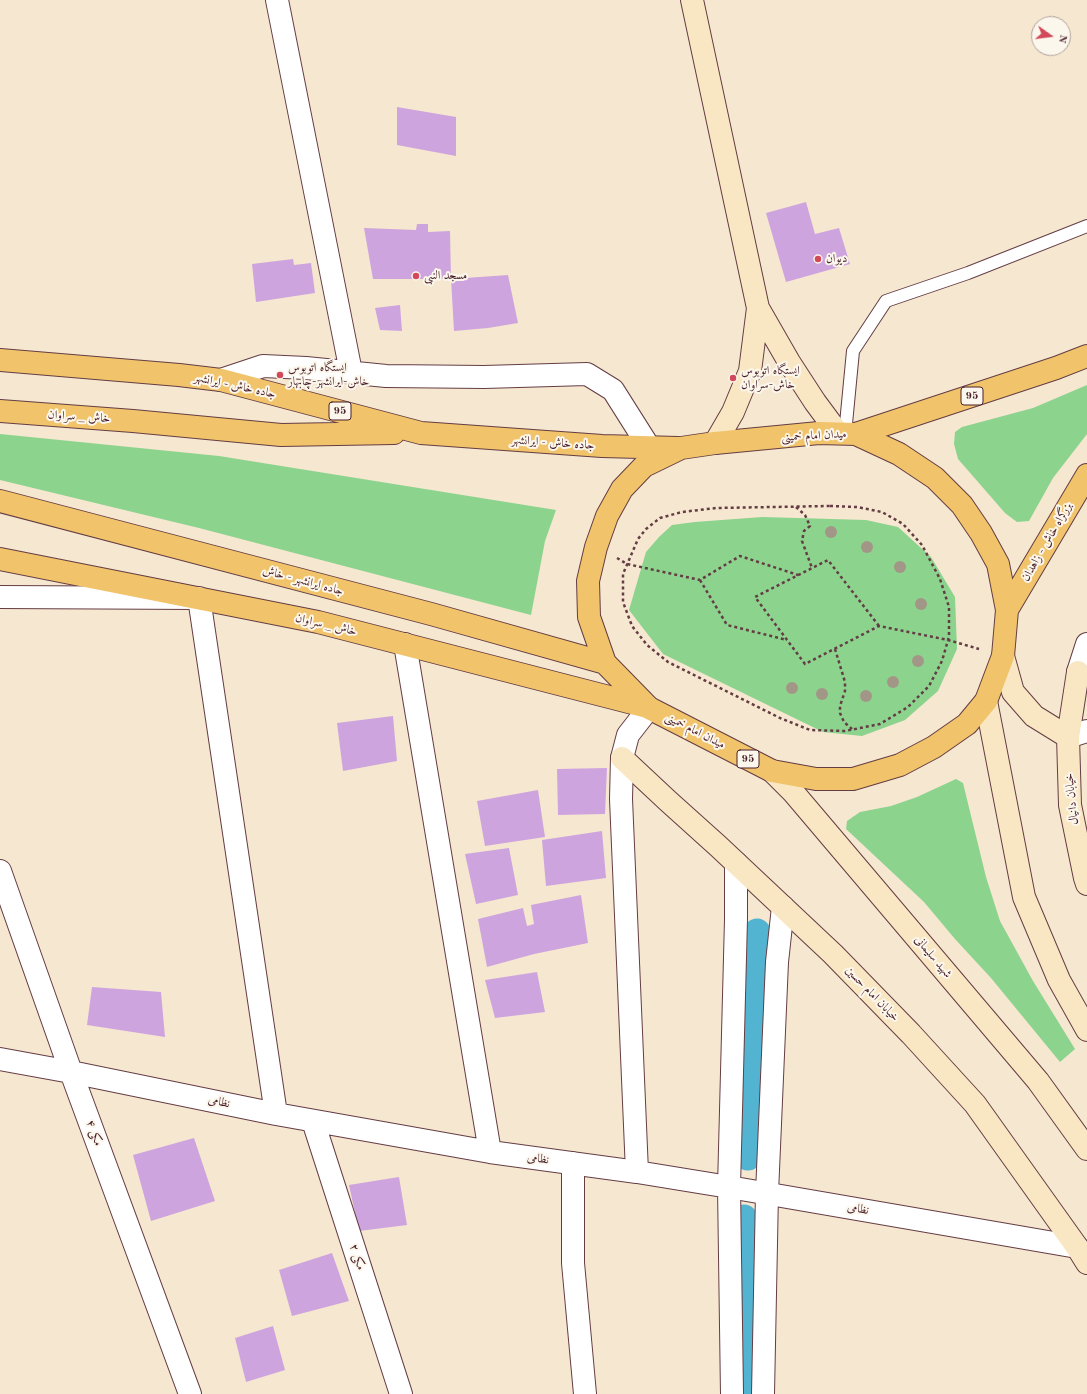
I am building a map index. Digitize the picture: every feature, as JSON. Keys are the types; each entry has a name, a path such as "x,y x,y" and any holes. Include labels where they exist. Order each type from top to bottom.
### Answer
{"highway":[{"name":"95","path":"846,434 1056,368 1087,356"},
{"name":"جاده خاش - ایرانشهر","path":"0,360 220,380 421,433 602,446 681,448"},
{"name":"خاش _ سراوان","path":"0,411 133,421 281,435 421,433"},
{"name":"میدان امام خمینی","path":"819,433 846,434 899,454 935,478 962,505 981,533 998,564 1007,610 1004,656 986,701 967,724 934,747 900,765 853,779 816,779 772,771 649,708 605,663 590,617 588,581 596,547 607,516 622,489 644,466 681,448 715,443 819,433"},
{"name":"بزرگراه خاش - زاهدان","path":"1007,610 1087,475"},
{"name":"جاده ایرانشهر - خاش","path":"0,501 431,614 605,663"},
{"name":"خاش _ سراوان","path":"0,558 318,622 649,708"}],"street":[{"path":"277,0 351,372"},
{"path":"692,0 758,308 789,362 815,402 846,434"},
{"path":"715,443 733,412 750,371 758,308"},
{"path":"220,380 263,366 306,368 386,376 484,377 587,374 612,390 649,447"},
{"path":"0,597 199,598 276,1114"},
{"path":"405,644 490,1152"},
{"name":"خیابان دانیال","path":"1087,644 1078,672 1078,734 1070,805 1087,884"},
{"path":"1004,656 1013,692 1034,716 1078,734"},
{"path":"986,701 1024,897 1059,980 1087,1030"},
{"path":"637,1172 621,799 622,758 628,734 649,708"},
{"name":"خیابان امام حسین","path":"622,758 833,954 911,1034 975,1104 1082,1255"},
{"name":"شهید سلیمانی","path":"772,771 792,792 1038,1081 1087,1149"},
{"path":"732,1394 729,1187 736,919 736,863"},
{"name":"مکی ۴","path":"0,871 190,1394"},
{"path":"763,1394 767,1194 777,962 783,907"},
{"name":"نظامی","path":"0,1060 72,1072 276,1114 490,1152 637,1172 729,1187 1082,1255"},
{"name":"مکی ۲","path":"313,1120 401,1394"},
{"path":"573,1163 573,1263 584,1394"}],"lane":[{"path":"846,434 852,351 886,301 968,273 1087,226"}],"path":[{"path":"796,507 805,515 810,526 804,531 802,541 812,568"},
{"path":"796,507 857,507 882,512 903,524 922,545 940,579 949,608 949,636 942,661 929,686 908,707 880,724 852,730 810,730 780,718 668,662 647,645 632,626 623,602 623,574 638,539 646,529 660,518 682,512 716,508 796,507"},
{"path":"596,547 627,564 700,580 740,556 798,575"},
{"path":"879,626 828,560 755,597 805,664 879,626 948,640 1004,656"},
{"path":"700,580 727,625 787,640"},
{"path":"835,649 845,682 840,713 844,722 852,730"}],"green space":[{"path":"1087,385 1087,434 1053,478 1029,521 1017,522 1005,513 958,459 954,444 955,432 962,427 1033,408"},
{"path":"0,434 219,456 556,510 545,541 531,615 199,528 0,480"},
{"path":"762,517 866,520 898,527 931,557 955,597 957,649 938,691 905,720 862,736 823,732 663,654 629,610 646,552 672,525"},
{"path":"956,779 963,783 986,877 1000,921 1033,981 1075,1049 1060,1062 991,978 955,939 924,902 846,829 847,821 860,812 891,806 917,797"}],"building":[{"path":"397,107 456,117 456,156 397,145"},
{"path":"806,202 815,234 839,228 850,264 786,282 766,213"},
{"path":"417,224 428,224 428,232 450,231 451,279 373,279 364,228 416,230"},
{"path":"293,259 294,265 311,263 315,293 256,302 252,264"},
{"path":"508,275 518,323 488,328 454,331 451,279"},
{"path":"400,305 402,331 380,330 375,308"},
{"path":"393,716 397,761 343,771 337,723"},
{"path":"607,768 605,814 558,815 557,769"},
{"path":"538,790 545,837 485,846 477,801"},
{"path":"602,831 606,878 546,886 542,840"},
{"path":"509,848 518,895 476,904 465,854"},
{"path":"581,895 588,943 534,954 487,967 478,919 523,908 527,926 534,924 531,905"},
{"path":"537,972 545,1012 495,1018 485,980"},
{"path":"92,987 161,992 165,1037 87,1025"},
{"path":"194,1138 215,1201 151,1221 133,1155"},
{"path":"399,1177 407,1225 359,1231 349,1185"},
{"path":"332,1253 349,1301 292,1316 279,1270"},
{"path":"273,1326 285,1370 246,1382 235,1338"}],"waterway":[{"path":"748,1157 757,932"},
{"path":"743,1394 744,1218"}],"place":[{"name":"دیوان","path":"818,259"},
{"name":"مسجد النبی","path":"416,276"},
{"name":"ایستگاه اتوبوس خاش-ایرانشهر-چابهار","path":"280,375"},
{"name":"ایستگاه اتوبوس خاش-سراوان","path":"733,378"}]}
